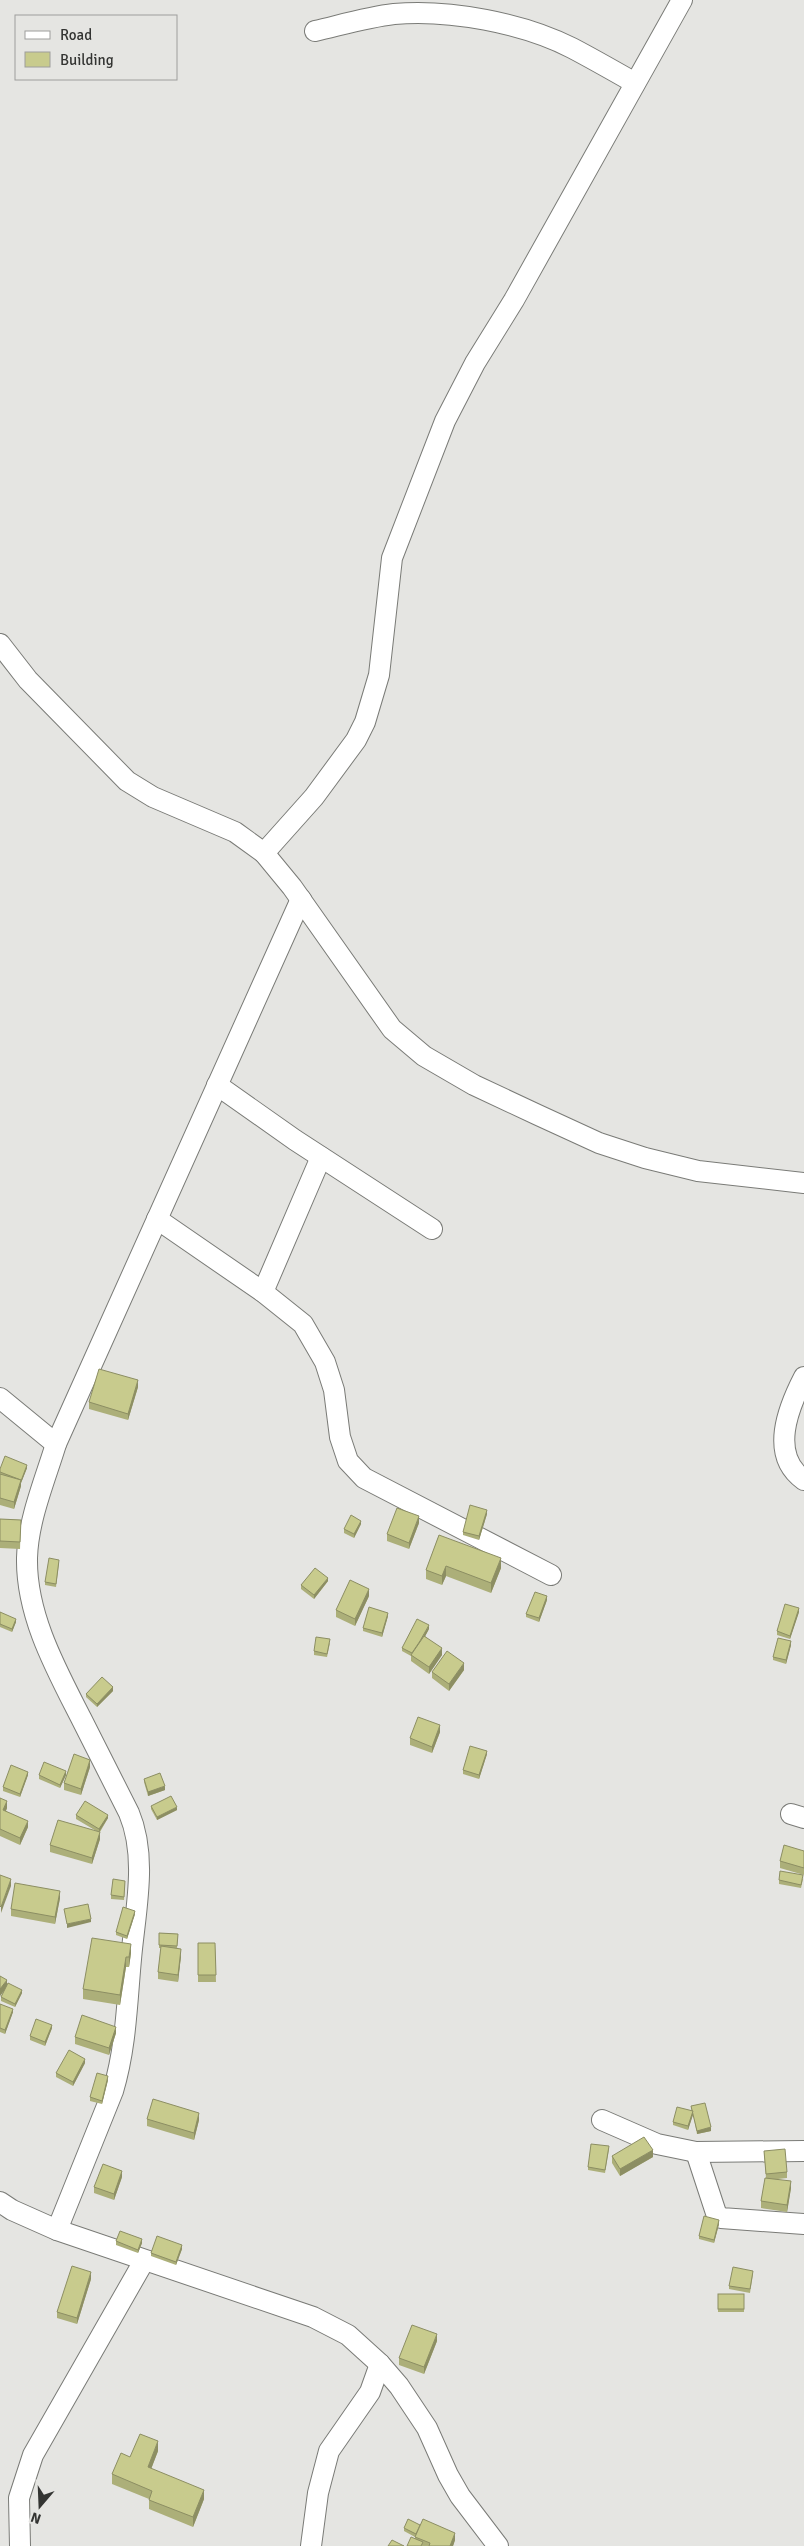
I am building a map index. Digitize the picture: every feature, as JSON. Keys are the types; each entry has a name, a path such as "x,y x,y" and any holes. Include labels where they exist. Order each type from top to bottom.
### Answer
{"street":[{"path":"264,853 314,797 350,748 366,722 379,675 392,558 445,421 475,363 514,300 682,0"},
{"path":"315,31 393,14 452,15 521,28 541,35 571,47 635,83"},
{"path":"0,644 28,680 127,781 153,797 235,832 264,853 300,899 392,1029 424,1056 474,1084 599,1143 645,1158 698,1171 804,1183"},
{"path":"57,2230 119,2072 125,2027 139,1865 136,1828 59,1675 39,1627 29,1594 27,1557 31,1529 56,1444 300,899"},
{"path":"217,1085 321,1157 432,1230"},
{"path":"263,1292 321,1157"},
{"path":"157,1219 263,1292 303,1324 325,1362 334,1390 340,1436 348,1461 364,1478 551,1575"},
{"path":"804,1377 785,1427 783,1447 789,1464 804,1480"},
{"path":"0,1398 56,1444"},
{"path":"602,2120 657,2144 696,2152 804,2151"},
{"path":"696,2152 716,2213 721,2218 804,2224"},
{"path":"0,2202 12,2210 57,2230 331,2324 348,2335 380,2364 415,2407 427,2428 448,2475 498,2546"},
{"path":"20,2546 19,2498 33,2456 144,2261"},
{"path":"310,2546 318,2493 329,2452 370,2392 380,2364"}],"building":[{"path":"99,1369 138,1380 128,1414 89,1402"},
{"path":"5,1456 27,1465 21,1481 0,1472"},
{"path":"0,1474 21,1480 14,1502 0,1498"},
{"path":"470,1505 487,1510 479,1536 463,1532"},
{"path":"397,1508 419,1516 409,1543 387,1534"},
{"path":"351,1515 361,1521 354,1534 344,1529"},
{"path":"0,1519 21,1520 20,1542 0,1541"},
{"path":"439,1535 501,1558 491,1583 446,1566 442,1576 426,1570"},
{"path":"49,1558 59,1560 56,1584 45,1582"},
{"path":"315,1568 328,1578 314,1595 301,1585"},
{"path":"350,1580 369,1589 355,1619 336,1610"},
{"path":"535,1592 547,1596 539,1618 526,1614"},
{"path":"785,1604 799,1608 790,1636 777,1631"},
{"path":"369,1607 388,1613 382,1633 363,1628"},
{"path":"0,1612 16,1619 12,1629 0,1624"},
{"path":"417,1619 429,1625 412,1653 402,1648"},
{"path":"424,1636 442,1648 429,1667 411,1655"},
{"path":"316,1637 330,1639 327,1654 314,1651"},
{"path":"778,1638 791,1641 786,1660 773,1657"},
{"path":"447,1651 464,1663 449,1684 432,1672"},
{"path":"102,1677 113,1687 97,1704 86,1694"},
{"path":"418,1717 440,1725 432,1747 410,1738"},
{"path":"470,1746 487,1751 479,1775 463,1770"},
{"path":"74,1754 90,1760 81,1789 64,1783"},
{"path":"44,1762 66,1771 60,1785 39,1775"},
{"path":"11,1765 28,1772 20,1794 3,1787"},
{"path":"160,1773 165,1786 148,1792 144,1779"},
{"path":"171,1796 177,1807 157,1817 151,1806"},
{"path":"0,1798 7,1801 3,1810 28,1821 20,1838 0,1829"},
{"path":"85,1801 108,1815 99,1829 76,1815"},
{"path":"58,1820 100,1832 92,1858 50,1845"},
{"path":"784,1845 804,1851 804,1868 780,1861"},
{"path":"780,1871 803,1875 801,1885 779,1880"},
{"path":"0,1875 11,1879 1,1907 0,1906"},
{"path":"113,1879 125,1881 124,1897 111,1895"},
{"path":"15,1883 60,1891 55,1917 11,1909"},
{"path":"88,1904 91,1919 67,1924 64,1909"},
{"path":"123,1907 135,1911 127,1936 116,1932"},
{"path":"159,1933 178,1934 177,1946 159,1945"},
{"path":"92,1938 131,1944 129,1957 126,1957 120,1995 83,1989"},
{"path":"198,1943 215,1943 216,1975 198,1975"},
{"path":"161,1946 181,1949 178,1975 158,1972"},
{"path":"0,1976 7,1980 0,1989"},
{"path":"8,1983 22,1990 15,2004 1,1997"},
{"path":"0,2004 13,2009 5,2030 0,2028"},
{"path":"82,2015 116,2027 109,2048 75,2037"},
{"path":"36,2019 52,2025 45,2042 30,2036"},
{"path":"69,2050 85,2059 73,2082 56,2073"},
{"path":"97,2073 108,2076 102,2101 90,2097"},
{"path":"153,2099 199,2113 194,2133 147,2119"},
{"path":"705,2103 711,2127 697,2131 691,2106"},
{"path":"677,2107 693,2111 688,2126 673,2122"},
{"path":"644,2137 653,2150 620,2169 612,2156"},
{"path":"591,2144 609,2146 605,2170 588,2167"},
{"path":"785,2149 787,2172 766,2174 764,2151"},
{"path":"103,2164 122,2171 114,2194 94,2187"},
{"path":"765,2178 791,2181 787,2205 761,2201"},
{"path":"704,2216 719,2220 714,2240 699,2236"},
{"path":"120,2231 142,2239 138,2250 116,2241"},
{"path":"157,2236 182,2245 176,2262 151,2253"},
{"path":"72,2266 91,2272 77,2318 57,2312"},
{"path":"733,2267 753,2271 750,2289 729,2286"},
{"path":"718,2294 744,2294 744,2309 718,2309"},
{"path":"412,2325 437,2334 424,2367 399,2358"},
{"path":"140,2434 158,2441 148,2467 204,2490 193,2517 149,2500 152,2491 112,2474 121,2453 130,2457"},
{"path":"408,2519 420,2525 416,2534 404,2528"},
{"path":"423,2519 455,2533 450,2546 429,2546 430,2543 415,2537"},
{"path":"411,2537 423,2542 421,2546 407,2546"},
{"path":"392,2540 404,2546 388,2546"}]}
